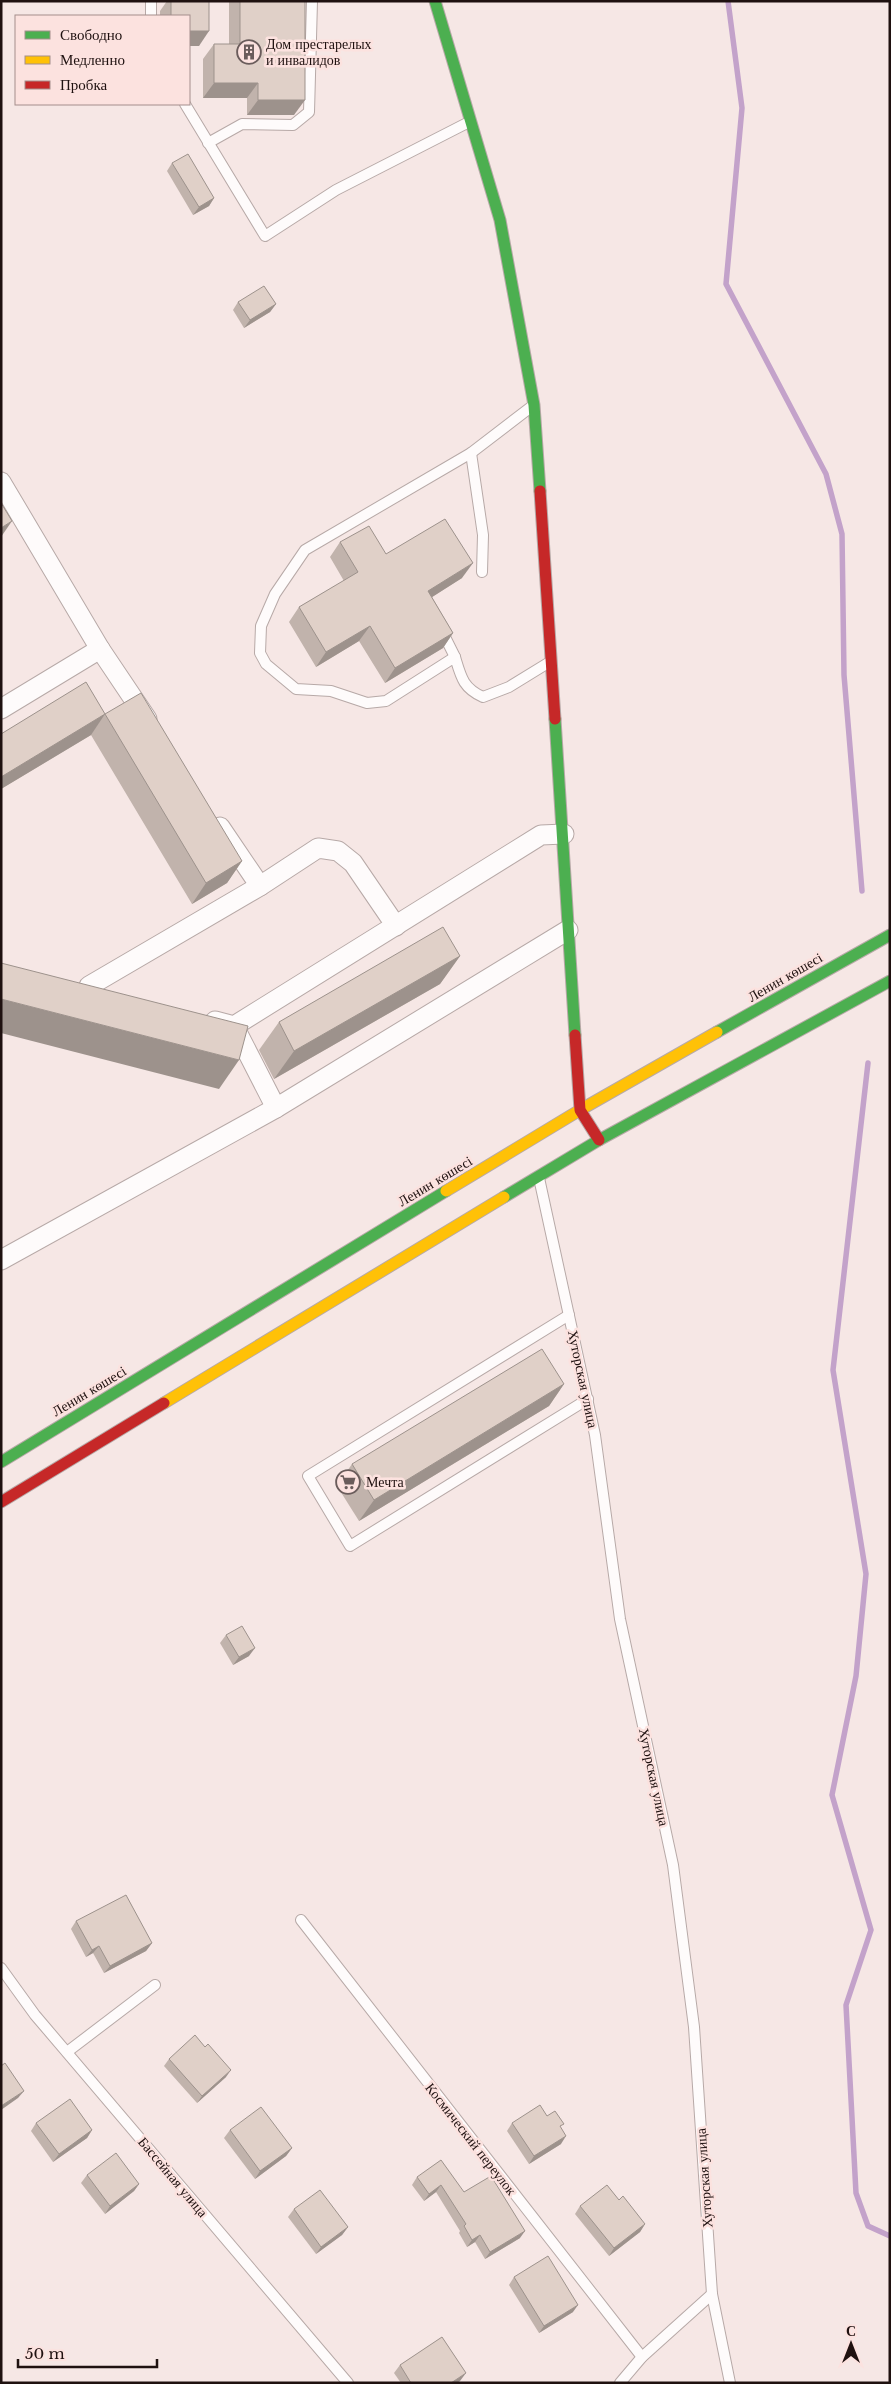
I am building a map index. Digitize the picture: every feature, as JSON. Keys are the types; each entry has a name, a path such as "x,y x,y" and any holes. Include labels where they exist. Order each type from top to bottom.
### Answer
{"main road":[{"path":"436,1 500,220 534,405 550,662 564,834 568,930 580,1110 599,1140"},
{"name":"Ленин көшесі","path":"1,1462 580,1110 890,934"},
{"path":"1,1502 599,1140 890,981"}],"street":[{"path":"1,482 100,650 155,731"},
{"path":"1,709 100,650"},
{"path":"210,813 260,886"},
{"path":"198,1016 234,1026 541,835 564,834"},
{"path":"116,994 80,984 260,886 318,848 338,851 353,863 396,926"},
{"path":"1,1260 276,1108 568,930"},
{"path":"234,1026 276,1108"}],"lane":[{"path":"151,1 151,15"},
{"path":"208,142 242,124 293,125 310,112 312,1"},
{"path":"186,105 265,236 336,190 471,121"},
{"path":"455,657 386,701 367,703 331,691 296,689 266,664 260,653 261,626 275,594 305,550 471,453 534,405"},
{"path":"471,453 483,535 482,572"},
{"path":"437,620 455,657 462,678 470,691 483,697 509,687 550,662"},
{"name":"Хуторская улица","path":"539,1177 596,1435 620,1619 673,1865 694,2028 712,2294 730,2383"},
{"path":"569,1315 308,1476 350,1546 588,1400"},
{"name":"Космический переулок","path":"301,1920 642,2357"},
{"name":"Бассейная улица","path":"1,1968 35,2015 348,2383"},
{"path":"67,2052 155,1985"},
{"path":"620,2383 642,2357 712,2294"}],"building":[{"path":"171,1 209,1 209,31 190,31 190,15 171,15"},
{"name":"Дом престарелых и инвалидов","path":"240,1 305,1 305,100 258,100 258,83 214,83 214,44 240,44"},
{"path":"188,154 214,198 199,207 172,163"},
{"path":"264,286 276,304 250,320 238,302"},
{"path":"1,503 12,521 1,528"},
{"path":"445,519 473,563 428,591 453,633 395,668 370,626 326,652 299,607 358,572 340,542 369,526 386,554"},
{"path":"86,682 105,714 1,777 1,734"},
{"path":"141,693 242,861 206,883 105,714"},
{"path":"443,927 460,956 294,1051 279,1022"},
{"path":"1,963 248,1026 239,1060 1,999"},
{"path":"542,1349 564,1384 374,1500 352,1464"},
{"path":"242,1626 255,1648 239,1657 226,1635"},
{"path":"126,1895 152,1943 110,1966 99,1946 92,1950 76,1921"},
{"path":"195,2035 205,2047 208,2044 231,2070 202,2096 169,2059"},
{"path":"5,2063 24,2091 1,2106 1,2066"},
{"path":"70,2099 92,2130 59,2154 36,2123"},
{"path":"540,2105 547,2116 555,2111 564,2124 560,2126 566,2136 534,2156 512,2123"},
{"path":"261,2107 292,2148 260,2171 230,2130"},
{"path":"116,2153 139,2184 110,2206 87,2175"},
{"path":"441,2160 464,2192 491,2176 525,2231 490,2252 480,2235 472,2240 464,2226 466,2224 441,2185 429,2194 417,2177"},
{"path":"607,2185 619,2200 623,2196 645,2224 614,2248 580,2206"},
{"path":"320,2190 348,2227 321,2247 294,2209"},
{"path":"548,2256 578,2305 544,2326 514,2277"},
{"path":"442,2337 466,2373 451,2383 411,2383 400,2365"}],"waterway":[{"path":"728,1 742,108 726,284 826,474 842,534 844,675 862,891"},
{"path":"868,1063 833,1370 866,1574 856,1676 832,1795 871,1930 846,2005 856,2193 868,2226 890,2236"}],"traffic: fast":[{"path":"435,1 500,220 534,405 540,491"},
{"path":"555,719 575,1035"},
{"path":"717,1032 890,935"},
{"path":"504,1197 599,1140 890,981"},
{"path":"1,1462 446,1191"}],"traffic: slow":[{"path":"446,1191 580,1110 717,1032"},
{"path":"164,1403 504,1197"}],"traffic: jam":[{"path":"540,491 555,719"},
{"path":"575,1035 580,1110 599,1140"},
{"path":"1,1502 164,1403"}],"place":[{"name":"Дом престарелых и инвалидов","path":"249,52"},
{"name":"Мечта","path":"348,1482"}]}
